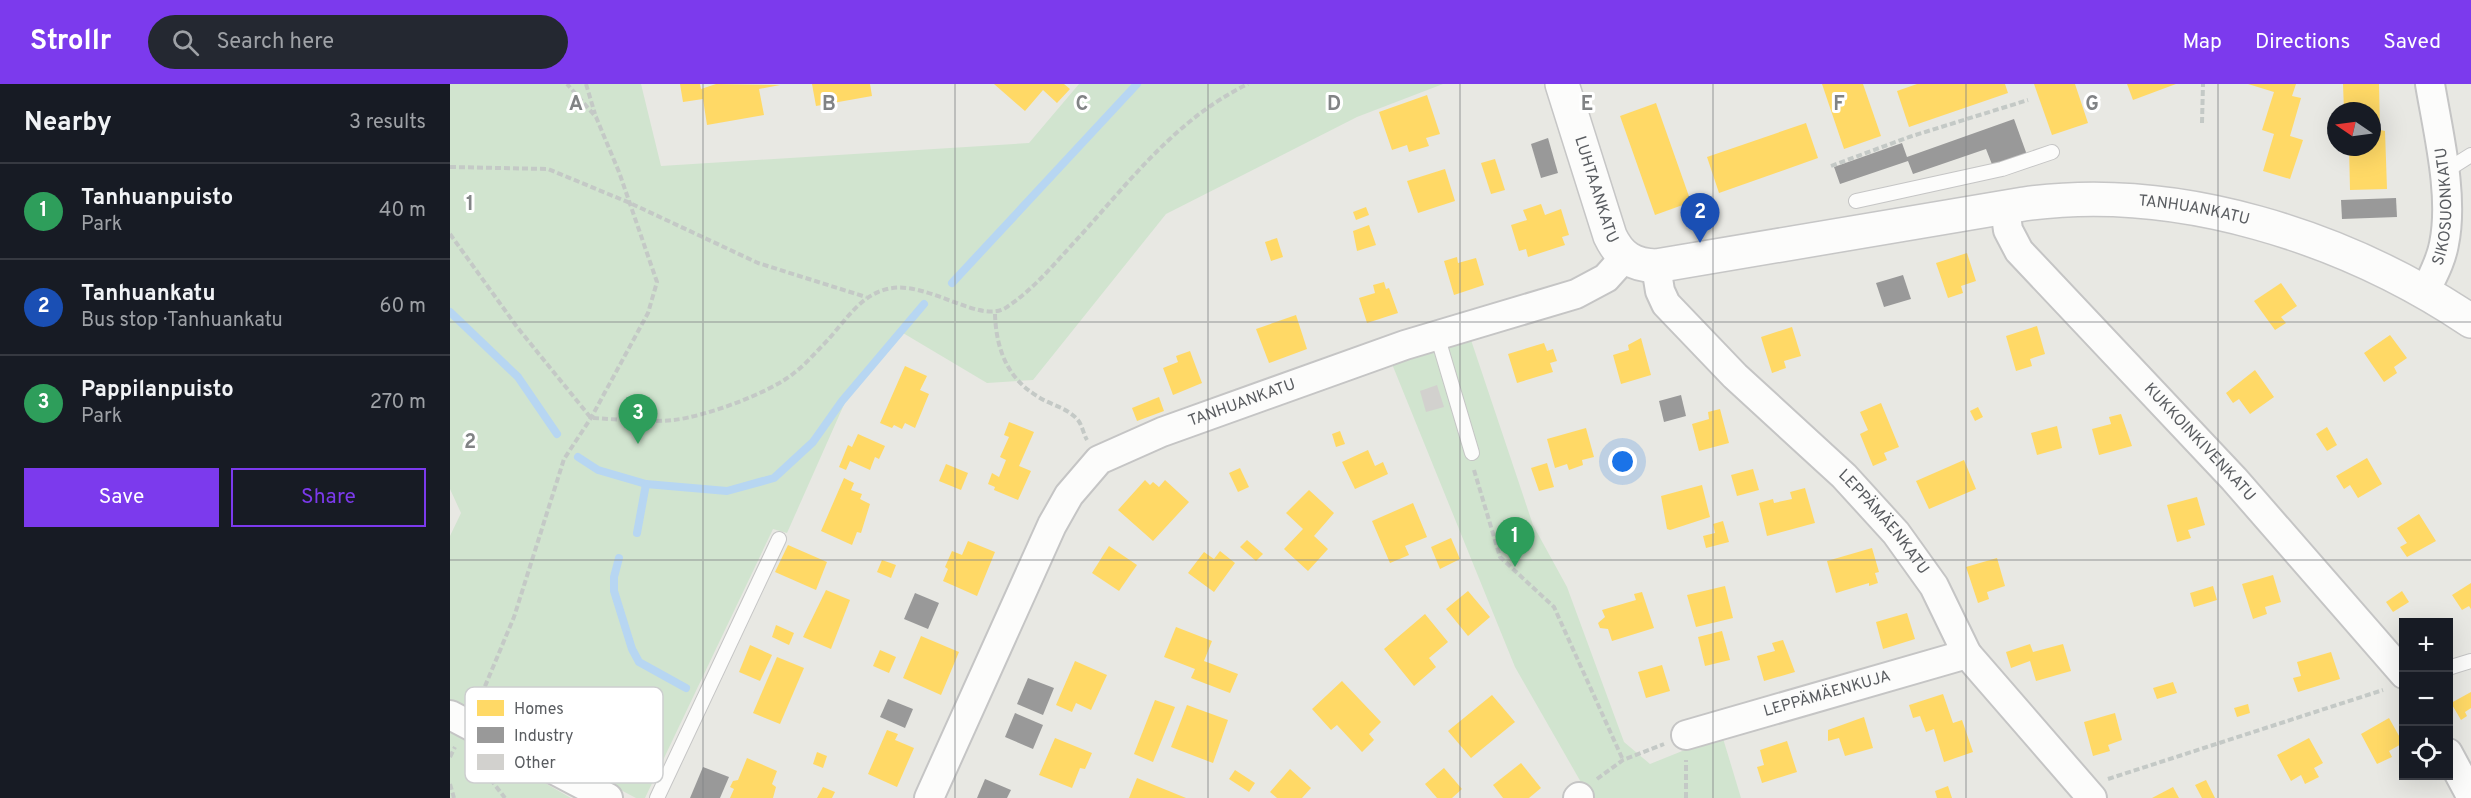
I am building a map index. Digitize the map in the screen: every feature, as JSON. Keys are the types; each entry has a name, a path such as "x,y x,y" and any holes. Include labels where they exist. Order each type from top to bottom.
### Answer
{"street":[{"name":"LUHTAANKATU","path":"1562,84 1610,236 1624,258"},
{"name":"SIKOSUONKATU","path":"2426,290 2438,266 2445,243 2444,172 2430,84"},
{"name":"TANHUANKATU","path":"929,798 1053,522 1074,488 1099,460 1162,432 1437,335 1576,294 1606,278 1624,258 1638,264 1656,266 2005,207 2046,201 2106,200 2207,212 2270,227 2334,248 2380,267 2426,290 2471,321"},
{"name":"KUKKOINKIVENKATU","path":"2005,207 2008,230 2019,251 2234,479 2398,680"},
{"name":"LEPPÄMÄENKATU","path":"1656,266 1660,291 1666,304 1735,376 1844,476 1896,533 1934,586 1967,654 2088,793"},
{"name":"LEPPÄMÄENKUJA","path":"1686,735 1967,654"},
{"path":"2453,762 2471,796"},
{"path":"577,783 608,798"}],"lane":[{"path":"1856,201 2002,170 2052,152"},
{"path":"2444,172 2471,155"},
{"path":"1437,335 1472,453"},
{"path":"657,798 779,539"},
{"path":"2453,666 2471,661"}],"path":[{"path":"567,84 596,117"},
{"path":"479,687 513,617 564,459 591,418 648,314 657,282 586,84"},
{"path":"450,234 517,327 591,418 673,420 714,410 758,393 793,374 867,297 889,288 917,289 984,313 995,314 1024,294 1051,268 1134,175 1180,128 1203,109 1248,84"},
{"path":"2202,123 2203,84"},
{"path":"1831,166 1908,137 2028,100"},
{"path":"450,167 548,170 630,203 758,263 867,297"},
{"path":"995,314 1000,354 1013,375 1036,396 1069,411 1080,421 1084,435 1099,460"},
{"path":"1472,453 1474,471 1500,556 1554,607 1623,760"},
{"path":"2088,793 2398,680"},
{"path":"450,757 460,726"},
{"path":"1579,797 1596,780 1623,760 1686,735 1686,798"},
{"path":"496,783 505,798"},
{"path":"450,784 454,798"}],"green space":[{"path":"450,84 641,84 661,166 1029,143 1079,84 1443,84 1357,117 1166,214 1033,380 987,383 903,333 846,400 787,533 773,529 663,760 663,687 465,687 465,709 450,701 450,536 461,513 450,489"},
{"path":"1469,334 1533,525 1567,587 1624,742 1650,764 1722,735 1741,798 1590,798 1515,667 1392,364"},
{"path":"450,731 465,738 465,783 545,783 571,798 450,798"},
{"path":"607,783 652,783 645,798 636,798"}],"building: Homes":[{"path":"680,84 700,84 701,89 716,84 780,85 759,89 764,115 707,125 703,99 683,102"},
{"path":"812,84 870,84 872,96 816,106"},
{"path":"994,84 1064,84 1070,89 1057,103 1043,90 1025,111"},
{"path":"1822,84 1863,84 1881,136 1844,149"},
{"path":"1917,84 2005,84 2008,93 1909,127 1897,91"},
{"path":"2034,84 2075,84 2088,123 2052,135"},
{"path":"2127,84 2176,84 2133,100"},
{"path":"2248,84 2296,84 2292,96 2301,98 2290,136 2303,140 2290,179 2263,171 2274,134 2262,130 2274,92"},
{"path":"2343,84 2379,84 2379,102 2344,102"},
{"path":"1427,95 1440,134 1426,138 1429,146 1409,152 1407,145 1392,150 1379,112"},
{"path":"1656,103 1691,202 1655,215 1620,116"},
{"path":"1806,123 1818,158 1719,193 1707,157"},
{"path":"2381,130 2385,131 2387,189 2350,190 2349,156 2381,156"},
{"path":"1495,159 1505,190 1491,194 1481,163"},
{"path":"1445,169 1455,201 1418,213 1407,181"},
{"path":"1541,204 1545,215 1561,209 1569,235 1562,237 1565,245 1528,257 1526,249 1519,251 1511,225 1527,220 1523,210"},
{"path":"1366,207 1369,215 1356,220 1353,212"},
{"path":"1369,225 1376,245 1357,251 1353,231"},
{"path":"1277,238 1283,257 1271,261 1265,242"},
{"path":"1967,253 1976,281 1961,286 1963,293 1948,298 1936,263"},
{"path":"1457,257 1458,263 1476,258 1484,285 1454,295 1444,261"},
{"path":"1384,282 1386,289 1389,288 1398,313 1367,323 1359,298 1375,293 1373,285"},
{"path":"2281,283 2297,306 2281,317 2286,323 2275,330 2254,301"},
{"path":"1296,315 1307,349 1269,363 1256,329"},
{"path":"2037,326 2045,354 2030,359 2032,366 2016,371 2006,336"},
{"path":"1792,327 1801,356 1784,361 1786,368 1772,373 1761,337"},
{"path":"2390,335 2407,358 2394,367 2397,373 2384,382 2364,353"},
{"path":"1641,338 1651,375 1621,384 1613,355 1629,350 1628,345"},
{"path":"1544,343 1547,351 1553,349 1557,361 1550,363 1553,372 1517,383 1508,354"},
{"path":"1190,351 1202,383 1173,395 1163,368 1178,362 1176,356"},
{"path":"905,366 927,376 920,390 929,394 915,428 905,423 902,429 894,425 892,428 880,423"},
{"path":"2255,370 2274,397 2250,414 2239,399 2233,403 2226,393"},
{"path":"1159,397 1164,411 1137,421 1132,408"},
{"path":"1881,403 1899,447 1884,453 1887,460 1873,466 1860,434 1868,430 1860,412"},
{"path":"1978,407 1983,417 1975,421 1970,411"},
{"path":"1720,409 1729,443 1699,451 1692,424 1709,419 1708,412"},
{"path":"2121,414 2132,446 2099,455 2092,429 2111,424 2109,417"},
{"path":"1009,422 1034,432 1019,466 1031,471 1018,500 994,490 995,487 988,484 992,473 999,477 1006,460 1000,457 1009,437 1004,435"},
{"path":"2057,426 2062,448 2037,455 2031,433"},
{"path":"2327,427 2337,445 2327,451 2316,434"},
{"path":"1586,428 1594,457 1582,460 1583,465 1569,470 1567,464 1555,468 1547,439"},
{"path":"1340,431 1345,444 1336,447 1332,434"},
{"path":"858,434 885,446 879,459 875,457 870,470 850,461 846,470 839,467 848,445 852,447"},
{"path":"1368,450 1375,466 1383,462 1388,474 1355,489 1342,462"},
{"path":"2367,458 2382,484 2358,498 2350,485 2344,489 2336,476"},
{"path":"1964,460 1976,489 1929,509 1916,481"},
{"path":"1547,463 1554,487 1539,491 1531,468"},
{"path":"946,464 968,473 961,490 939,481"},
{"path":"1240,468 1249,487 1238,492 1229,473"},
{"path":"1753,469 1759,490 1737,496 1731,475"},
{"path":"844,478 854,483 851,490 862,494 860,499 870,504 861,533 857,532 852,545 821,531"},
{"path":"1145,480 1150,485 1153,482 1159,487 1165,480 1189,502 1153,541 1118,510"},
{"path":"1702,485 1710,517 1667,529 1661,496"},
{"path":"1805,488 1815,523 1767,536 1759,503 1773,499 1774,503 1792,499 1790,492"},
{"path":"1309,490 1334,513 1314,536 1328,549 1308,571 1284,549 1303,529 1286,513"},
{"path":"2197,497 2205,525 2188,530 2191,538 2177,542 2167,505"},
{"path":"1413,503 1427,537 1405,546 1409,555 1390,563 1372,521"},
{"path":"2419,514 2436,541 2407,557 2400,547 2407,543 2397,528"},
{"path":"1723,521 1729,542 1706,548 1703,536 1715,533 1713,524"},
{"path":"1451,538 1460,559 1440,569 1431,547"},
{"path":"1247,540 1263,554 1256,561 1240,547"},
{"path":"968,541 995,552 977,596 943,581 948,569 945,567 952,551 962,555"},
{"path":"788,545 827,562 816,590 775,572"},
{"path":"1109,546 1137,565 1119,591 1092,573"},
{"path":"1872,548 1879,572 1875,573 1878,583 1869,586 1869,583 1836,593 1827,561"},
{"path":"1220,551 1235,563 1214,592 1188,573 1204,552 1214,559"},
{"path":"1997,558 2005,586 1987,592 1989,599 1978,603 1966,567"},
{"path":"882,560 896,565 891,578 877,572"},
{"path":"2273,575 2281,602 2265,607 2267,614 2253,619 2242,584"},
{"path":"2471,583 2471,609 2469,606 2462,610 2452,595"},
{"path":"1725,586 1733,618 1696,627 1687,595"},
{"path":"2213,586 2217,600 2194,607 2190,593"},
{"path":"826,590 850,600 831,649 803,637"},
{"path":"1468,591 1490,617 1468,636 1446,609"},
{"path":"2402,591 2409,602 2393,612 2386,602"},
{"path":"1642,592 1654,628 1612,641 1608,629 1600,628 1598,623 1605,617 1602,610 1636,600 1634,594"},
{"path":"1907,613 1915,639 1883,649 1876,622"},
{"path":"1425,614 1448,642 1429,658 1436,667 1414,686 1384,649"},
{"path":"776,625 794,633 789,645 772,637"},
{"path":"1176,627 1212,641 1204,661 1238,674 1230,693 1191,678 1195,669 1164,657"},
{"path":"1722,631 1730,660 1705,666 1698,637"},
{"path":"921,636 959,652 941,695 903,678"},
{"path":"1783,640 1795,672 1764,681 1757,656 1775,651 1772,643"},
{"path":"2030,644 2033,652 2063,644 2071,671 2036,681 2030,661 2011,668 2006,652"},
{"path":"750,645 772,655 760,681 739,672"},
{"path":"880,650 896,657 889,673 873,666"},
{"path":"2331,652 2340,679 2298,692 2293,678 2301,676 2297,662"},
{"path":"777,657 804,668 780,724 753,713"},
{"path":"1075,661 1107,675 1091,710 1076,703 1072,712 1056,705"},
{"path":"1662,665 1670,691 1646,698 1638,672"},
{"path":"1342,681 1381,722 1369,734 1374,740 1362,752 1337,725 1331,730 1312,709"},
{"path":"2173,682 2177,693 2157,699 2153,688"},
{"path":"2471,692 2471,708 2465,712 2467,716 2461,720 2453,706 2453,702"},
{"path":"1943,694 1953,723 1962,720 1973,752 1944,762 1934,729 1926,732 1920,716 1913,718 1909,705"},
{"path":"1492,695 1515,722 1471,758 1448,731"},
{"path":"1155,700 1175,707 1153,762 1134,754"},
{"path":"2248,704 2250,713 2237,717 2234,708"},
{"path":"1187,705 1228,720 1213,763 1171,747"},
{"path":"2115,713 2122,740 2108,745 2110,751 2093,756 2084,722"},
{"path":"1864,717 1873,748 1845,756 1839,738 1828,741 1828,730"},
{"path":"2389,718 2399,736 2399,745 2389,751 2392,757 2377,764 2361,734"},
{"path":"887,730 898,734 895,740 914,748 897,787 868,774"},
{"path":"1055,738 1092,753 1085,769 1080,768 1072,788 1039,775"},
{"path":"2309,738 2323,763 2314,768 2319,777 2305,784 2301,775 2291,781 2277,755"},
{"path":"1787,741 1797,772 1762,783 1757,767 1764,765 1760,750"},
{"path":"817,752 827,756 823,768 813,764"},
{"path":"747,758 777,771 772,784 776,787 773,798 730,798 734,789 730,787 733,781 738,780"},
{"path":"1521,763 1541,788 1529,798 1503,798 1493,785"},
{"path":"1444,768 1462,789 1452,798 1437,798 1425,784"},
{"path":"1290,769 1311,788 1302,798 1277,798 1270,792"},
{"path":"1235,770 1255,783 1249,792 1229,779"},
{"path":"1137,778 1186,798 1129,798"},
{"path":"2206,780 2215,798 2202,798 2195,785"},
{"path":"1948,786 1952,798 1937,798 1935,791"},
{"path":"823,787 835,792 832,798 817,798"},
{"path":"2173,787 2179,798 2152,798"}],"building: Industry":[{"path":"2014,119 2027,155 1993,167 1986,149 1913,174 1908,161 1840,184 1834,167 1902,143 1907,157"},
{"path":"1548,138 1558,173 1541,178 1531,144"},
{"path":"2396,198 2397,217 2342,219 2341,200"},
{"path":"1903,275 1911,299 1884,307 1876,283"},
{"path":"1681,395 1686,416 1664,422 1659,401"},
{"path":"915,593 939,603 928,629 904,619"},
{"path":"1028,678 1054,688 1043,715 1017,704"},
{"path":"888,699 913,709 905,728 880,717"},
{"path":"1015,713 1043,725 1033,749 1005,737"},
{"path":"703,767 729,777 720,798 690,798"},
{"path":"985,779 1011,790 1007,798 977,798"}],"building: Other":[{"path":"1437,385 1444,407 1426,412 1420,391"}],"waterway":[{"path":"952,283 1137,84"},
{"path":"578,457 598,470 646,484 727,491 774,478 813,442 842,401 924,304"},
{"path":"450,312 518,377 557,434"},
{"path":"637,533 646,484"},
{"path":"619,558 614,577 614,591 632,649 639,662 686,688"}],"place":[{"name":"Tanhuankatu","path":"1700,243"},
{"name":"Pappilanpuisto","path":"638,444"},
{"name":"Tanhuanpuisto","path":"1515,567"}]}
